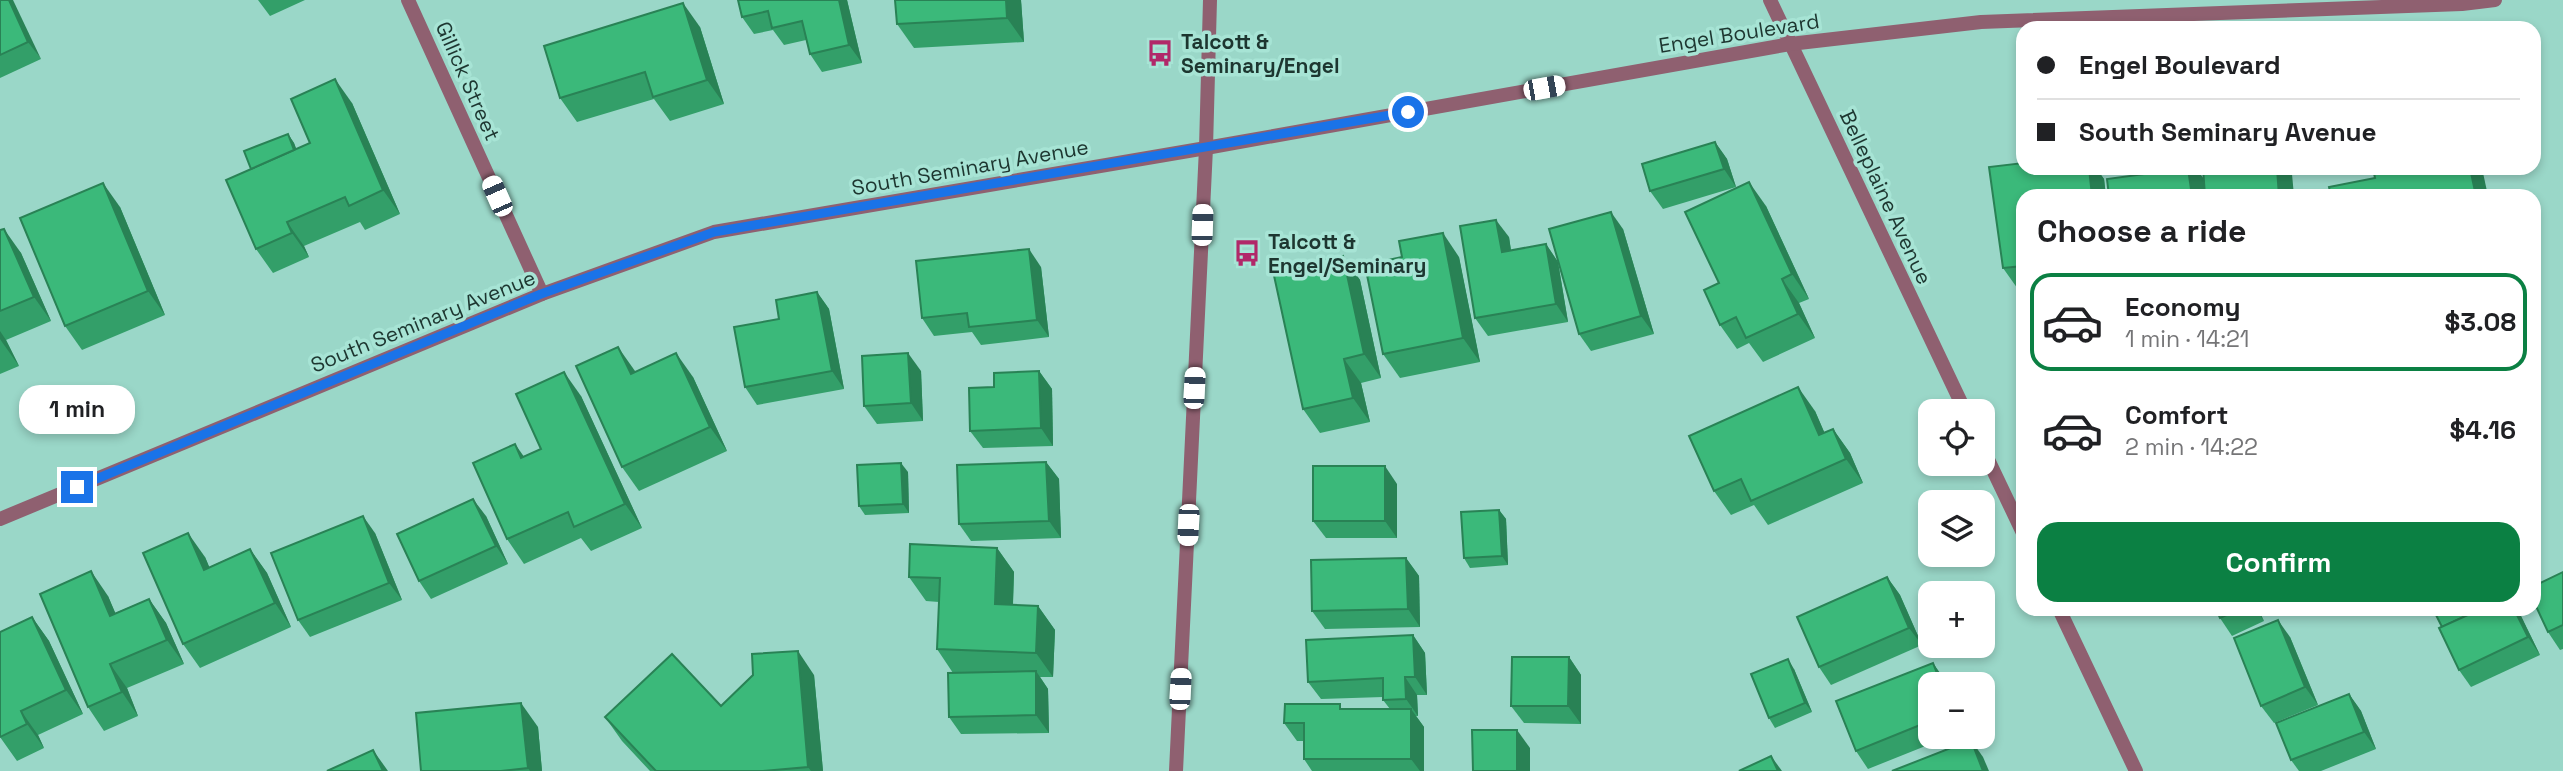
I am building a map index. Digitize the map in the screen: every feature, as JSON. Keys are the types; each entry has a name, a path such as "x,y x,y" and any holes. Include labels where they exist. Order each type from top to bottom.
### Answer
{"street":[{"name":"Gillick Street","path":"408,0 541,294"},
{"path":"1176,771 1206,148 1210,0"},
{"name":"Belleplaine Avenue","path":"1770,0 1959,399"},
{"name":"Engel Boulevard","path":"1206,148 1790,44 1980,22 2462,4 2495,0"},
{"name":"South Seminary Avenue","path":"0,519 541,294 714,232 1206,148"},
{"path":"1995,474 2016,518"},
{"path":"2062,616 2136,771"}],"building":[{"path":"0,0 9,0 28,42 0,55"},
{"path":"738,0 839,0 849,45 810,54 802,21 772,28 768,11 742,17"},
{"path":"895,0 1006,0 1007,18 897,24"},
{"path":"683,3 707,80 653,97 645,72 560,98 544,46"},
{"path":"335,79 383,190 349,206 345,197 287,222 292,233 256,249 226,180 310,143 291,99"},
{"path":"288,134 294,150 251,169 244,151"},
{"path":"1715,142 1724,169 1650,191 1642,164"},
{"path":"2016,164 2016,175 2090,175 2091,189 2016,189 2016,267 2003,268 1989,167"},
{"path":"2137,175 2189,175 2191,189 2108,189 2107,179"},
{"path":"2204,175 2278,175 2278,189 2204,189"},
{"path":"2374,175 2472,175 2474,189 2329,187 2375,178"},
{"path":"1749,182 1792,274 1782,279 1798,314 1746,338 1736,317 1720,325 1704,290 1719,283 1685,212"},
{"path":"103,183 148,291 65,326 20,218"},
{"path":"1611,212 1641,316 1579,334 1549,229"},
{"path":"1496,220 1502,252 1546,244 1556,304 1475,318 1460,226"},
{"path":"4,229 34,297 0,311 0,230"},
{"path":"1443,233 1463,338 1383,354 1365,265 1402,257 1399,241"},
{"path":"1029,249 1037,320 969,327 967,313 922,318 916,261"},
{"path":"1343,256 1364,354 1344,359 1353,398 1303,409 1273,271"},
{"path":"817,292 832,371 745,387 734,327 779,319 776,300"},
{"path":"618,347 631,374 676,353 710,427 622,467 576,366"},
{"path":"908,353 911,403 864,406 862,356"},
{"path":"1039,371 1041,428 970,431 969,388 994,387 994,373"},
{"path":"564,372 625,504 574,527 568,512 507,539 473,463 515,444 521,458 541,449 516,394"},
{"path":"1798,387 1819,435 1833,429 1846,459 1751,501 1741,479 1714,491 1689,436"},
{"path":"1046,462 1049,521 959,524 957,465"},
{"path":"901,463 903,504 859,506 857,465"},
{"path":"1313,466 1385,466 1385,521 1313,521"},
{"path":"473,499 496,546 419,581 397,534"},
{"path":"1499,510 1502,556 1464,558 1461,512"},
{"path":"363,516 389,583 298,620 271,553"},
{"path":"188,533 204,570 250,549 275,603 183,644 143,553"},
{"path":"910,544 997,548 995,604 1038,606 1036,653 937,649 940,578 909,577"},
{"path":"1406,558 1408,609 1312,611 1311,560"},
{"path":"91,571 110,616 149,599 167,640 110,664 122,692 88,707 40,594"},
{"path":"2563,572 2563,625 2548,632 2541,616 2541,583"},
{"path":"1887,577 1909,628 1819,667 1797,617"},
{"path":"2436,616 2466,616 2442,627"},
{"path":"2466,616 2518,616 2528,637 2459,670 2439,628"},
{"path":"32,617 66,690 21,711 27,724 0,737 0,632"},
{"path":"2278,620 2305,687 2261,706 2234,638"},
{"path":"1413,635 1415,677 1405,677 1406,699 1383,700 1383,678 1308,682 1306,640"},
{"path":"798,651 808,767 763,771 656,771 605,717 672,654 721,706 753,675 752,654"},
{"path":"1512,657 1569,657 1568,706 1511,706"},
{"path":"1788,659 1805,703 1769,718 1751,674"},
{"path":"1933,663 1936,672 1918,672 1918,726 1856,751 1836,701"},
{"path":"1036,671 1036,715 949,717 948,673"},
{"path":"2349,694 2364,732 2291,760 2276,723"},
{"path":"521,703 528,768 501,771 421,771 416,713"},
{"path":"1285,704 1340,704 1340,709 1411,709 1411,759 1304,759 1304,723 1284,723"},
{"path":"1472,730 1517,730 1517,771 1473,771"},
{"path":"1948,749 1974,749 1983,771 1892,771"},
{"path":"373,750 383,771 327,771"},
{"path":"1771,756 1778,771 1739,771"}],"place":[{"name":"Talcott & Seminary/Engel","path":"1160,53"},
{"name":"Talcott & Engel/Seminary","path":"1247,253"}],"route":[{"path":"77,487 541,294 714,232 1408,112"}]}
